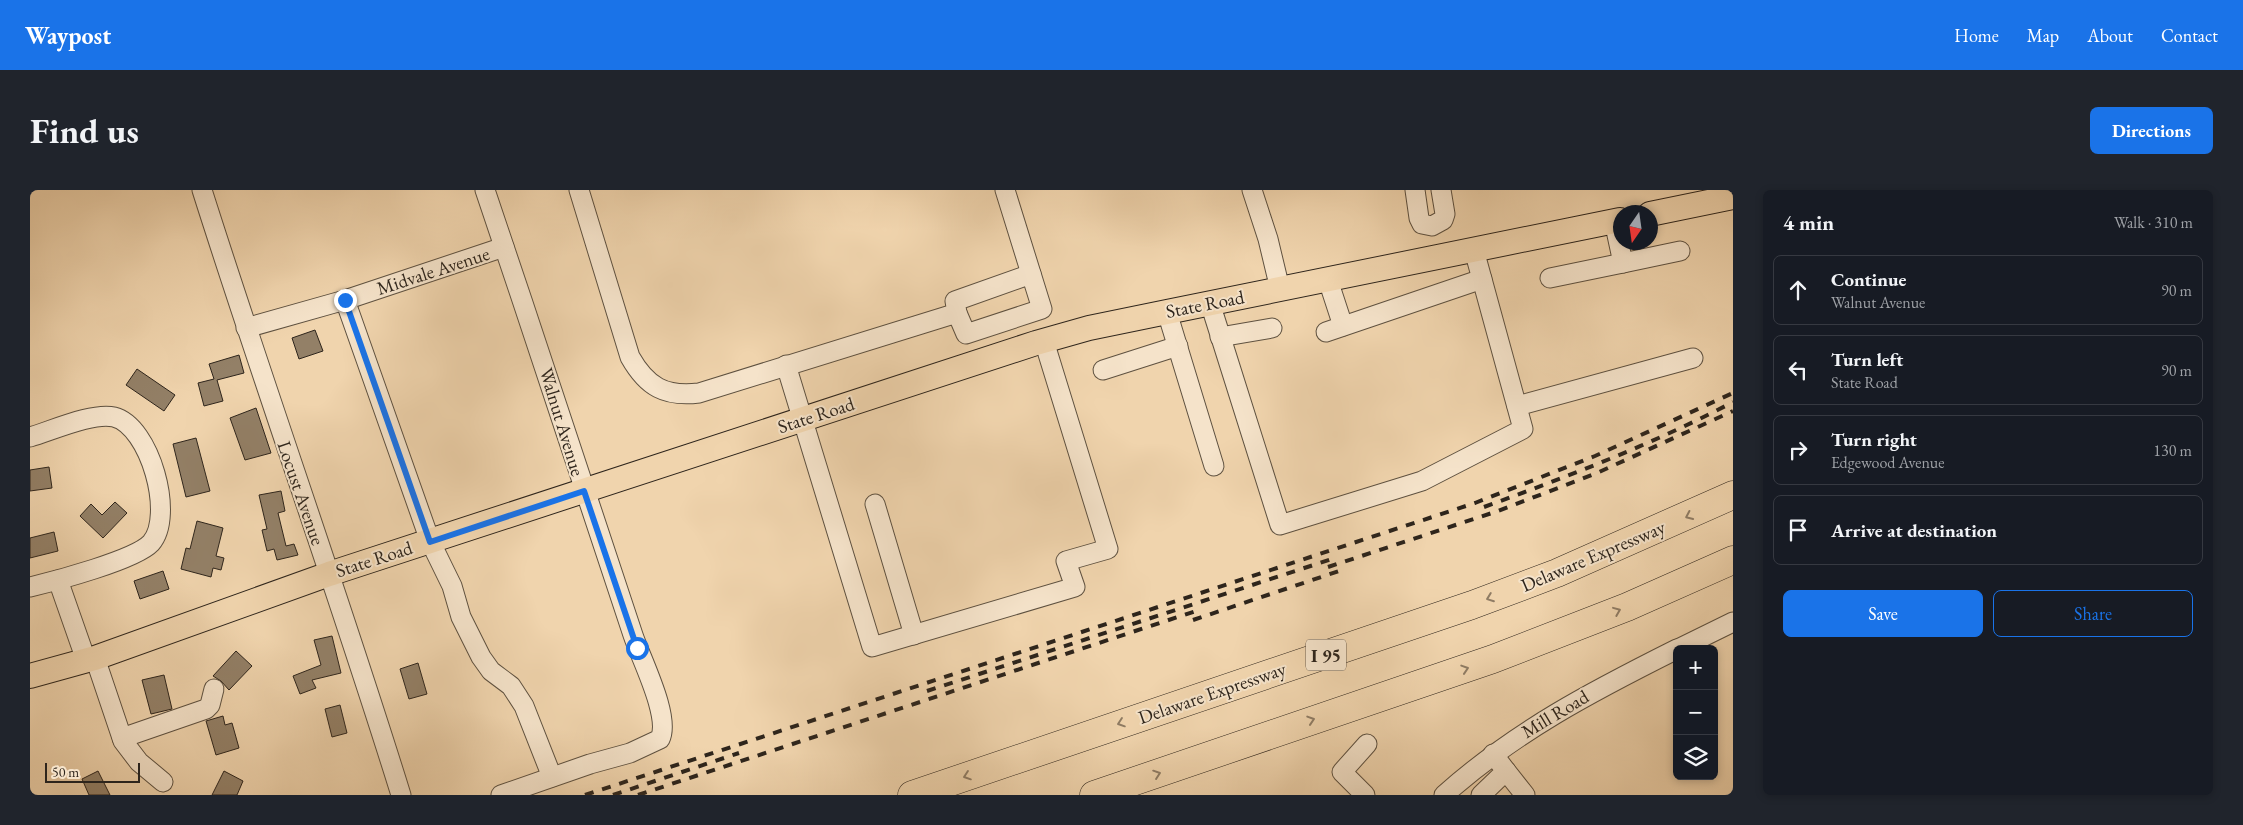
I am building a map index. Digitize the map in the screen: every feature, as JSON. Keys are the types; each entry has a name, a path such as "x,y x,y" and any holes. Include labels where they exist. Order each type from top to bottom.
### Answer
{"highway":[{"name":"Delaware Expressway","path":"912,795 1472,605 1557,573 1733,495"},
{"path":"1094,795 1493,659 1627,607 1733,560"}],"main road":[{"path":"1658,212 1733,197"},
{"name":"State Road","path":"30,676 90,659 329,574 1044,340 1089,328 1613,221"}],"street":[{"name":"Locust Avenue","path":"202,190 246,328 364,677 401,795"},
{"name":"Walnut Avenue","path":"485,190 552,386 584,491 637,648 658,703 662,734 660,739 630,753 552,777"},
{"path":"579,190 630,357 638,372 650,384 665,392 682,395 699,393 957,313"},
{"path":"1005,190 1042,309 966,334 957,313 955,301 1031,274"},
{"path":"1415,190 1419,218 1422,224 1432,226 1443,220 1445,214 1440,190"},
{"path":"1258,192 1280,289"},
{"name":"Midvale Avenue","path":"246,328 345,300 504,247"},
{"path":"1210,303 1280,526 1422,480 1523,429 1474,250"},
{"path":"1621,250 1623,263"},
{"path":"1550,278 1680,251"},
{"path":"1328,280 1334,329 1482,279"},
{"path":"345,300 430,542 452,586 461,617 469,635 491,671 511,686 520,699 537,736 552,777 501,795"},
{"path":"1167,312 1214,466"},
{"path":"1220,337 1272,328"},
{"path":"786,365 872,648 1075,587 1066,561 1108,549 1044,340"},
{"path":"1103,370 1178,346"},
{"path":"1517,406 1693,358"},
{"path":"30,437 86,419 114,417 128,424 136,433 147,453 158,482 160,512 157,531 152,542 124,558 58,580 30,587"},
{"path":"875,504 914,635"},
{"path":"58,580 122,738 139,762 163,782"},
{"name":"Mill Road","path":"1685,645 1733,622"},
{"name":"Mill Road","path":"1444,795 1493,754 1567,705 1673,651"},
{"path":"122,738 206,710 210,705 214,689"},
{"path":"1365,795 1342,772 1367,744"},
{"path":"1493,754 1524,795"},
{"path":"1481,795 1506,771"}],"building":[{"path":"315,330 323,351 299,359 292,338"},
{"path":"239,355 244,373 217,380 223,401 204,406 198,383 214,379 209,364"},
{"path":"137,369 175,395 164,411 126,385"},
{"path":"256,408 271,453 245,460 230,418"},
{"path":"196,438 210,491 186,497 173,444"},
{"path":"49,467 52,488 30,491 30,470"},
{"path":"281,491 285,511 278,513 286,546 294,544 298,555 277,560 274,549 267,551 262,530 267,529 259,495"},
{"path":"115,502 127,513 103,538 80,516 91,504 102,515"},
{"path":"197,521 223,528 216,556 224,558 221,570 213,568 211,577 181,569 186,548 190,549"},
{"path":"54,532 58,551 30,558 30,538"},
{"path":"163,571 169,589 140,599 134,581"},
{"path":"332,636 341,673 312,680 316,688 300,694 293,676 321,665 314,640"},
{"path":"236,651 252,666 229,690 221,681 213,676"},
{"path":"418,663 427,694 409,699 400,669"},
{"path":"164,675 172,709 151,714 142,680"},
{"path":"340,705 347,733 332,737 325,709"},
{"path":"223,716 225,725 232,723 239,748 216,755 206,721"},
{"path":"98,771 110,795 89,795 82,779"},
{"path":"224,771 243,781 237,795 212,795"}],"railway":[{"path":"585,795 1475,503 1595,456 1733,393"},
{"path":"1484,507 1610,459 1672,432 1733,402"},
{"path":"1328,567 1498,511 1597,473 1733,411"},
{"path":"927,691 1335,558"},
{"path":"1193,620 1342,570"},
{"path":"638,795 1202,609"},
{"path":"613,795 739,753"}],"route":[{"path":"345,300 430,542 584,491 637,648"}]}
